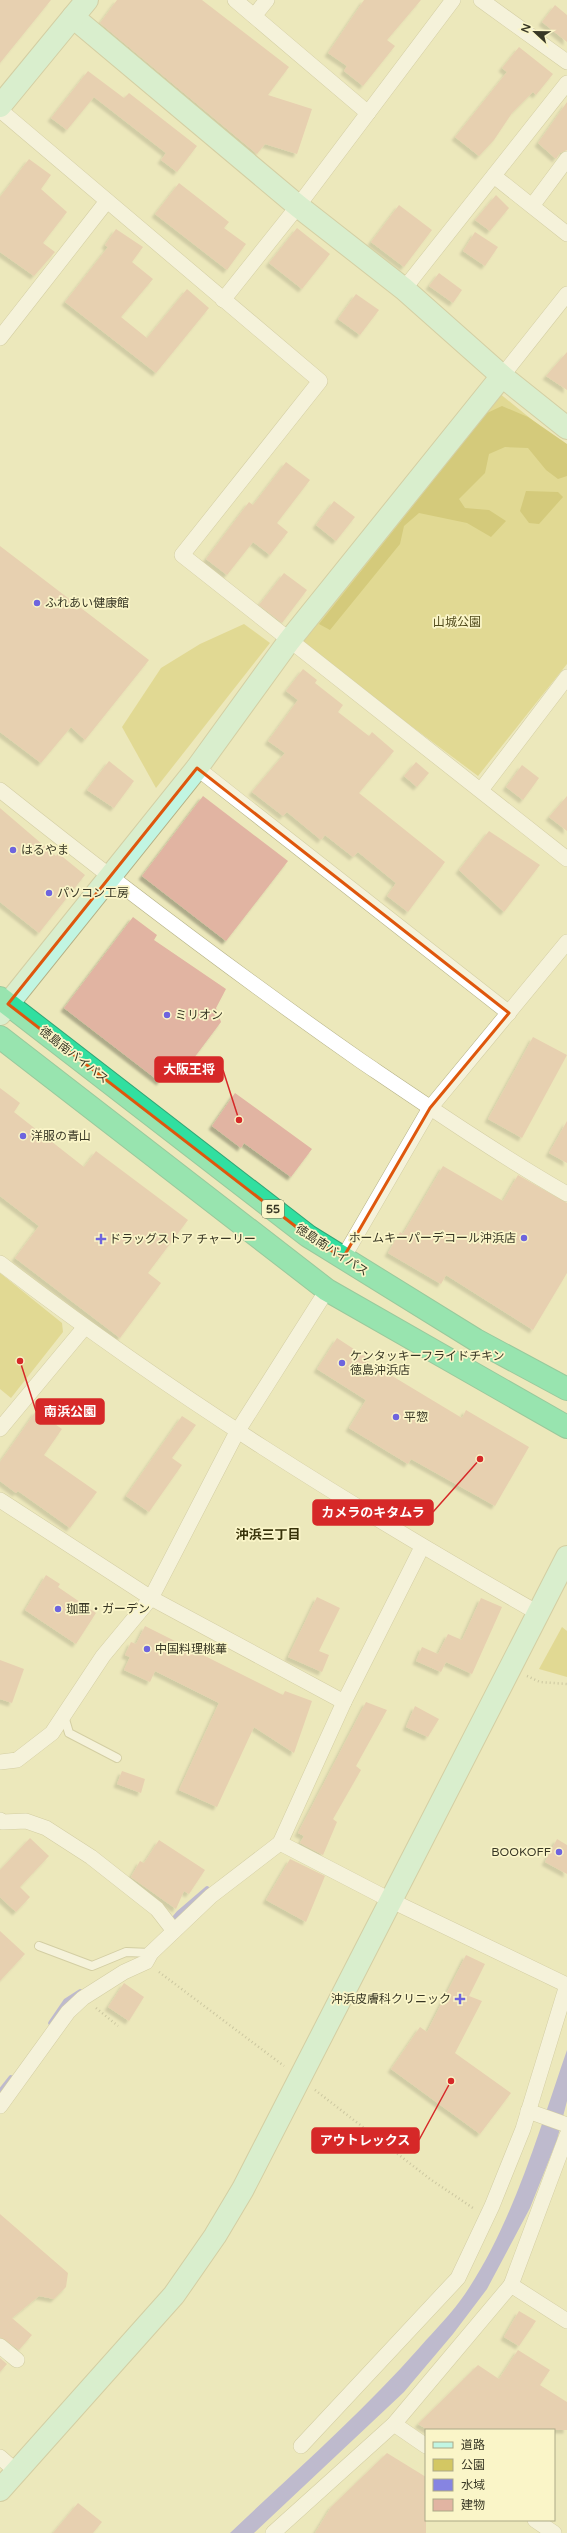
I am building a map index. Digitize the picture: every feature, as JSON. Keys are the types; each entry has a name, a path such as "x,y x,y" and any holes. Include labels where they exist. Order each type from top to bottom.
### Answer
{"highway":[{"name":"徳島南バイパス","path":"3,1006 308,1236 476,1340 567,1388"},
{"name":"55","path":"0,1037 327,1290 567,1427"}],"street":[{"path":"0,106 87,0"},
{"path":"235,0 368,113"},
{"path":"254,16 267,0"},
{"path":"223,300 298,206 453,0"},
{"path":"481,0 567,62"},
{"path":"73,17 298,206 404,288 502,376 567,428"},
{"path":"404,288 567,83"},
{"path":"0,110 320,381 182,555 567,859"},
{"path":"532,206 567,158"},
{"path":"494,176 567,234"},
{"path":"0,338 107,201"},
{"path":"3,1006 110,877 196,768 289,641 567,294"},
{"path":"481,790 567,676"},
{"path":"196,768 509,1013"},
{"path":"0,790 110,877 273,999 505,1158 567,1194"},
{"path":"343,1258 430,1108 567,942"},
{"path":"0,1263 84,1328 237,1432 422,1547 538,1613"},
{"path":"0,1762 17,1760 52,1733 104,1656 151,1598 237,1432 327,1290"},
{"path":"0,1429 84,1328"},
{"path":"0,1500 151,1598 344,1702"},
{"path":"0,2106 5,2091 68,2012 83,1998 149,1958 174,1931 211,1896 280,1843 344,1702 422,1547"},
{"path":"0,2490 174,2295 215,2236 243,2189 567,1557"},
{"path":"0,1820 3,1822 26,1821 46,1828 91,1858 157,1909 174,1931"},
{"path":"280,1843 390,1900 567,1985 523,2129 492,2206 458,2278 302,2446"},
{"path":"528,2111 567,2125"},
{"path":"273,2533 394,2424 511,2285 567,2135"},
{"path":"511,2285 567,2321"},
{"path":"0,2346 17,2360"},
{"path":"394,2424 425,2445"},
{"path":"0,2457 17,2472"},
{"path":"536,2521 554,2533"}],"lane":[{"path":"64,1716 69,1733 117,1758"},
{"path":"39,1946 92,1966 126,1952 149,1958"}],"path":[{"path":"510,1669 540,1682 567,1684"},
{"path":"149,1958 430,2179 474,2209 478,2206"},
{"path":"83,1998 118,2026"}],"highlighted area":[{"path":"197,768 509,1013 430,1108 343,1258 308,1236 8,1004"}],"green space":[{"name":"山城公園","path":"499,393 567,448 567,664 478,776 299,642"},
{"path":"244,624 270,643 156,788 122,727 161,668 200,644"},
{"path":"0,1273 62,1323 63,1332 11,1398 0,1389"},
{"path":"562,1627 567,1631 567,1677 539,1669"}],"shaded area":[{"path":"502,406 528,417 567,444 567,476 558,479 546,470 528,448 505,447 489,454 485,473 459,499 465,508 489,510 506,521 491,537 467,523 419,513 404,526 400,544 330,630 319,624 487,413"},
{"path":"526,491 558,492 563,497 539,524 529,523 520,511"}],"water":[{"path":"567,2050 567,2101 557,2140 530,2208 487,2289 453,2334 404,2392 254,2533 230,2533 327,2442 398,2372 455,2308 465,2294 497,2237 524,2176"}],"building":[{"path":"0,0 51,0 0,63"},
{"path":"117,0 202,0 289,67 268,95 312,109 297,154 265,144 257,154 100,23"},
{"path":"364,0 421,0 387,40 395,46 363,86 344,71 347,66 328,53"},
{"path":"555,5 567,15 567,42 542,22"},
{"path":"519,47 553,74 536,95 533,92 512,113 494,140 479,156 455,137 507,72 502,68"},
{"path":"88,71 124,98 129,93 197,146 177,172 161,160 166,153 94,97 67,130 51,118"},
{"path":"567,102 567,150 560,153 556,159 538,143"},
{"path":"29,159 51,175 41,189 67,212 43,243 55,252 34,276 0,252 0,197"},
{"path":"179,183 229,222 224,228 246,244 227,270 155,214"},
{"path":"496,195 509,208 490,231 475,220"},
{"path":"399,205 432,230 404,267 371,242"},
{"path":"297,228 330,254 302,289 269,263"},
{"path":"116,229 143,247 132,262 153,279 121,317 147,338 187,289 209,308 156,373 65,302 108,247 105,245"},
{"path":"475,232 498,247 485,266 463,251"},
{"path":"439,273 462,290 453,303 429,286"},
{"path":"356,294 379,310 360,335 338,319"},
{"path":"567,352 567,390 546,376"},
{"path":"286,462 310,480 277,523 288,532 270,555 253,542 227,575 206,559 249,502 253,505"},
{"path":"334,501 355,517 336,541 316,525"},
{"name":"ふれあい健康館","path":"0,546 149,660 85,740 71,727 41,763 0,732"},
{"path":"284,573 307,590 282,623 259,605"},
{"path":"303,669 317,680 315,683 343,705 338,712 369,736 372,732 394,751 359,793 445,862 408,912 387,896 396,883 358,852 353,857 325,835 321,840 287,812 283,816 252,792 285,753 268,741 298,700 286,691"},
{"path":"109,761 134,781 114,808 87,790"},
{"path":"416,762 429,773 417,787 404,776"},
{"path":"522,765 539,778 523,800 506,787"},
{"path":"203,796 288,861 226,941 142,876"},
{"path":"567,796 567,831 549,817"},
{"path":"0,808 56,856 58,853 85,875 39,933 0,902"},
{"path":"489,831 540,865 504,912 459,870"},
{"name":"ミリオン","path":"133,917 157,935 154,940 226,989 216,1008 221,1022 182,1074 164,1075 160,1082 64,1008"},
{"path":"533,1037 567,1055 522,1138 488,1119"},
{"name":"ドラッグストア チャーリー","path":"0,1088 20,1103 14,1112 84,1167 96,1151 188,1220 148,1273 161,1283 120,1338 15,1258 39,1226 0,1196"},
{"path":"235,1093 312,1149 291,1177 244,1143 241,1148 212,1126"},
{"path":"567,1121 567,1163 549,1153"},
{"path":"443,1166 503,1201 518,1175 567,1203 567,1273 533,1330 446,1275 441,1284 388,1253 400,1232 403,1234"},
{"path":"337,1338 366,1357 364,1359 462,1418 466,1410 529,1447 495,1506 411,1459 408,1464 349,1428 366,1400 317,1369"},
{"path":"36,1411 62,1429 44,1455 97,1492 70,1528 18,1491 16,1493 0,1481 0,1462"},
{"path":"182,1416 196,1425 172,1458 182,1465 149,1512 126,1496"},
{"name":"珈亜・ガーデン","path":"46,1575 60,1584 58,1587 96,1613 76,1644 25,1610"},
{"path":"317,1597 340,1608 319,1651 329,1655 322,1672 288,1657"},
{"path":"481,1598 502,1607 472,1674 446,1662 441,1672 416,1661 422,1647 438,1654 448,1634 462,1640"},
{"path":"145,1626 283,1695 285,1691 312,1701 294,1753 254,1727 217,1807 179,1790 219,1703 155,1671 150,1682 124,1670 130,1657 125,1655 131,1642 136,1644"},
{"path":"0,1660 24,1669 12,1703 0,1699"},
{"path":"366,1702 387,1710 356,1766 361,1770 333,1819 337,1822 323,1855 300,1843 304,1836 298,1833"},
{"path":"415,1706 439,1719 428,1737 406,1727"},
{"path":"122,1771 145,1779 141,1793 117,1784"},
{"path":"30,1838 49,1856 20,1887 30,1897 16,1912 0,1897 0,1870"},
{"name":"BOOKOFF","path":"557,1839 567,1845 567,1874 545,1862"},
{"path":"159,1840 205,1870 189,1894 184,1891 176,1909 131,1877 140,1861 144,1863"},
{"path":"290,1859 325,1876 306,1922 266,1900"},
{"path":"0,1931 25,1954 0,1981"},
{"path":"466,1955 485,1964 469,1996 482,2001 455,2053 511,2093 480,2134 391,2069 420,2027 427,2032"},
{"path":"124,1983 144,1997 129,2021 108,2007"},
{"path":"0,2214 68,2273 66,2287 54,2299 39,2296 12,2318 32,2335 19,2350 0,2337"},
{"path":"519,2311 536,2321 519,2346 504,2337"},
{"path":"518,2350 550,2370 540,2385 567,2402 567,2430 426,2429 418,2424 478,2365 499,2379"},
{"path":"0,2358 7,2364 0,2372"},
{"path":"387,2453 425,2476 426,2533 315,2533 331,2507"},
{"path":"78,2503 102,2522 93,2533 53,2533"}],"waterway":[{"path":"169,1925 179,1913 207,1889"},
{"path":"51,2023 66,2001 80,1992"},
{"path":"0,2092 11,2078"}],"place":[{"name":"ふれあい健康館","path":"37,603"},
{"name":"はるやま","path":"13,850"},
{"name":"パソコン工房","path":"49,893"},
{"name":"ミリオン","path":"167,1015"},
{"name":"大阪王将","path":"239,1120"},
{"name":"洋服の青山","path":"23,1136"},
{"name":"ホームキーパーデコール沖浜店","path":"524,1238"},
{"name":"ドラッグストア チャーリー","path":"101,1239"},
{"name":"南浜公園","path":"20,1361"},
{"name":"ケンタッキーフライドチキン 徳島沖浜店","path":"342,1363"},
{"name":"平惣","path":"396,1417"},
{"name":"カメラのキタムラ","path":"480,1459"},
{"name":"珈亜・ガーデン","path":"58,1609"},
{"name":"中国料理桃華","path":"147,1649"},
{"name":"BOOKOFF","path":"559,1852"},
{"name":"沖浜皮膚科クリニック","path":"460,1999"},
{"name":"アウトレックス","path":"451,2081"}],"district":[{"name":"沖浜三丁目","path":"268,1534"}]}
